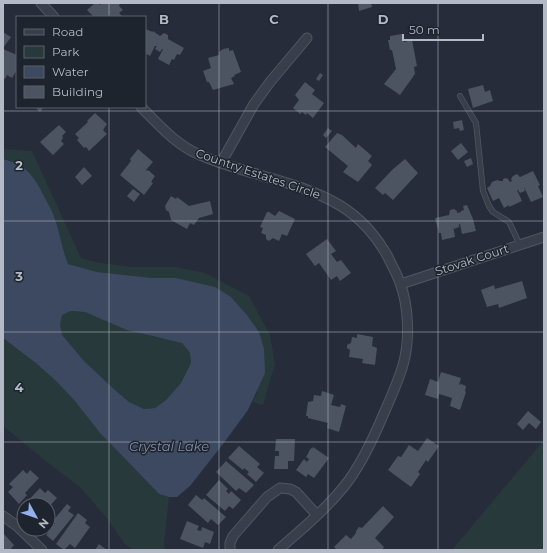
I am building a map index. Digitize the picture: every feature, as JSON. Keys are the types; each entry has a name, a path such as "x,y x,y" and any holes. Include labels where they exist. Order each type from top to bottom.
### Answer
{"street":[{"path":"41,3 53,16"},
{"path":"221,163 254,104 270,82 307,38"},
{"name":"Country Estates Circle","path":"142,108 167,133 182,145 199,155 304,189 342,206 357,218 383,247 401,284 405,300 407,343 397,384 370,447 348,482 317,515 278,550"},
{"name":"Stovak Court","path":"401,284 544,236"},
{"path":"230,550 230,543 233,536 267,497 280,488 290,489 296,492 317,515"},
{"path":"3,516 18,526 42,550"}],"lane":[{"path":"460,96 476,123 483,191 489,206 493,212 508,222 520,245"}],"green space":[{"path":"3,149 32,151 81,258 94,262 131,267 175,267 205,273 249,296 270,335 275,364 263,405 252,402 257,393 259,332 247,315 231,297 176,278 152,278 97,272 68,264 62,250 55,218 12,161 3,159"},
{"path":"71,311 85,312 154,337 170,339 182,343 190,353 191,363 181,383 166,400 155,408 144,409 129,402 84,361 62,335 60,325 62,315"},
{"path":"3,338 55,380 74,400 100,433 140,475 159,494 169,497 164,544 165,550 133,550 124,543 109,521 81,488 3,426"},
{"path":"544,440 544,550 452,550"}],"water":[{"name":"Crystal Lake","path":"3,159 25,169 38,185 54,216 68,264 97,272 152,278 176,278 215,287 231,297 247,315 259,332 264,349 265,373 248,410 223,444 190,486 177,497 169,497 159,494 100,433 74,400 55,380 3,338","holes":["71,311 85,312 127,330 182,343 190,353 191,363 181,383 166,400 155,408 144,409 129,402 84,361 62,335 60,325 62,315"]}],"building":[{"path":"95,3 100,5 102,3 120,3 119,6 123,10 119,13 122,16 93,16 87,10"},
{"path":"358,3 371,3 372,7 359,11"},
{"path":"146,29 153,31 160,36 164,33 168,35 168,39 184,48 180,55 177,54 174,60 172,59 169,65 158,59 163,49 160,52 155,49 157,46 155,46 150,56 146,54"},
{"path":"3,32 11,37 3,48"},
{"path":"402,34 404,42 412,40 417,66 414,67 415,74 400,95 384,84 396,69 388,40 390,40 390,36"},
{"path":"229,48 229,51 233,50 241,72 231,78 234,84 213,90 209,82 207,82 203,71 211,68 208,58 219,55 219,52 223,49"},
{"path":"3,49 16,55 16,72 12,78 7,75 5,79 3,78"},
{"path":"320,73 323,75 319,81 316,79"},
{"path":"305,82 315,90 312,94 324,103 313,118 307,113 306,115 302,112 300,114 293,108 299,100 295,95"},
{"path":"483,85 485,92 490,90 493,101 473,108 468,89"},
{"path":"36,108 43,108 40,112"},
{"path":"95,113 107,124 103,130 107,134 89,151 77,140 79,138 75,134"},
{"path":"462,120 464,130 460,131 459,128 454,129 453,122"},
{"path":"59,125 66,132 62,136 63,138 61,141 64,144 53,155 40,142"},
{"path":"328,128 332,131 326,138 323,135"},
{"path":"337,133 342,135 356,148 358,144 372,156 368,161 372,165 358,182 343,172 348,166 325,147"},
{"path":"461,143 468,152 458,160 451,151"},
{"path":"138,149 153,162 146,170 155,176 151,182 153,183 144,195 120,175"},
{"path":"471,158 473,164 467,167 464,161"},
{"path":"405,159 418,173 393,200 385,193 383,195 375,188"},
{"path":"84,167 92,176 82,185 75,177"},
{"path":"533,171 540,185 538,186 543,197 531,202 524,187 525,191 520,193 517,190 522,201 509,207 509,205 504,208 499,198 493,201 487,188 492,182 497,180 503,181 503,179 506,178 510,182 512,181 511,179 513,176 517,174 520,177"},
{"path":"133,189 140,194 134,202 127,196"},
{"path":"171,196 176,199 177,197 189,206 210,201 213,214 199,218 194,225 190,223 187,229 171,220 169,212 166,210 165,206"},
{"path":"467,205 476,231 462,234 460,224 459,227 454,229 453,225 455,237 442,240 435,218 449,215 450,210 454,209 457,213 461,212 464,210 463,206"},
{"path":"279,211 295,219 287,236 282,234 279,241 273,238 269,241 266,239 266,235 261,233 263,228 260,227 267,212 275,216"},
{"path":"327,239 336,251 331,254 337,262 341,260 351,273 340,281 337,276 331,280 319,263 315,266 306,254"},
{"path":"522,281 527,298 499,308 498,304 487,307 481,290 494,285 495,289"},
{"path":"357,334 373,337 372,346 377,348 375,365 362,363 363,359 349,357 350,350 347,348 347,345 351,343 352,337 357,338"},
{"path":"441,372 461,378 459,385 461,384 466,386 466,392 460,410 450,406 452,398 439,394 438,399 425,395 430,379 438,382"},
{"path":"322,391 334,395 331,405 340,407 341,404 346,406 339,432 327,428 328,423 308,418 308,416 306,416 308,402 313,401 314,395 321,396"},
{"path":"528,411 541,422 536,429 529,423 523,430 517,424"},
{"path":"427,438 439,446 428,462 426,460 418,472 420,474 411,487 388,470 398,456 401,457 409,445 418,451"},
{"path":"276,439 295,439 294,461 288,461 288,469 274,469 275,456 279,456 279,451 275,451"},
{"path":"239,446 260,464 257,467 264,473 256,482 247,474 249,472 244,468 243,470 228,458"},
{"path":"313,447 329,458 314,478 308,474 306,477 296,470 304,459 307,462 309,459 306,457"},
{"path":"226,461 254,485 246,493 239,488 236,491 216,472"},
{"path":"23,470 27,474 30,470 39,478 25,493 27,495 25,497 16,497 16,501 8,492 13,487 9,484"},
{"path":"219,480 228,489 226,491 229,494 231,491 241,500 233,509 229,506 225,511 206,495"},
{"path":"40,488 45,493 48,490 56,497 32,497"},
{"path":"196,495 202,500 204,498 226,517 218,525 211,519 208,523 188,505"},
{"path":"67,504 71,507 68,511 74,515 53,541 48,537 56,537 56,517"},
{"path":"383,506 394,517 375,538 384,547 382,550 337,550 334,547 346,535 351,539 359,527 362,528"},
{"path":"78,513 87,520 85,523 90,527 75,548 70,544 64,550 56,544"},
{"path":"187,521 199,526 197,530 201,531 202,527 214,532 210,544 205,542 203,548 180,539"},
{"path":"4,534 14,545 10,550 3,550"},
{"path":"99,544 107,550 95,550"}]}
